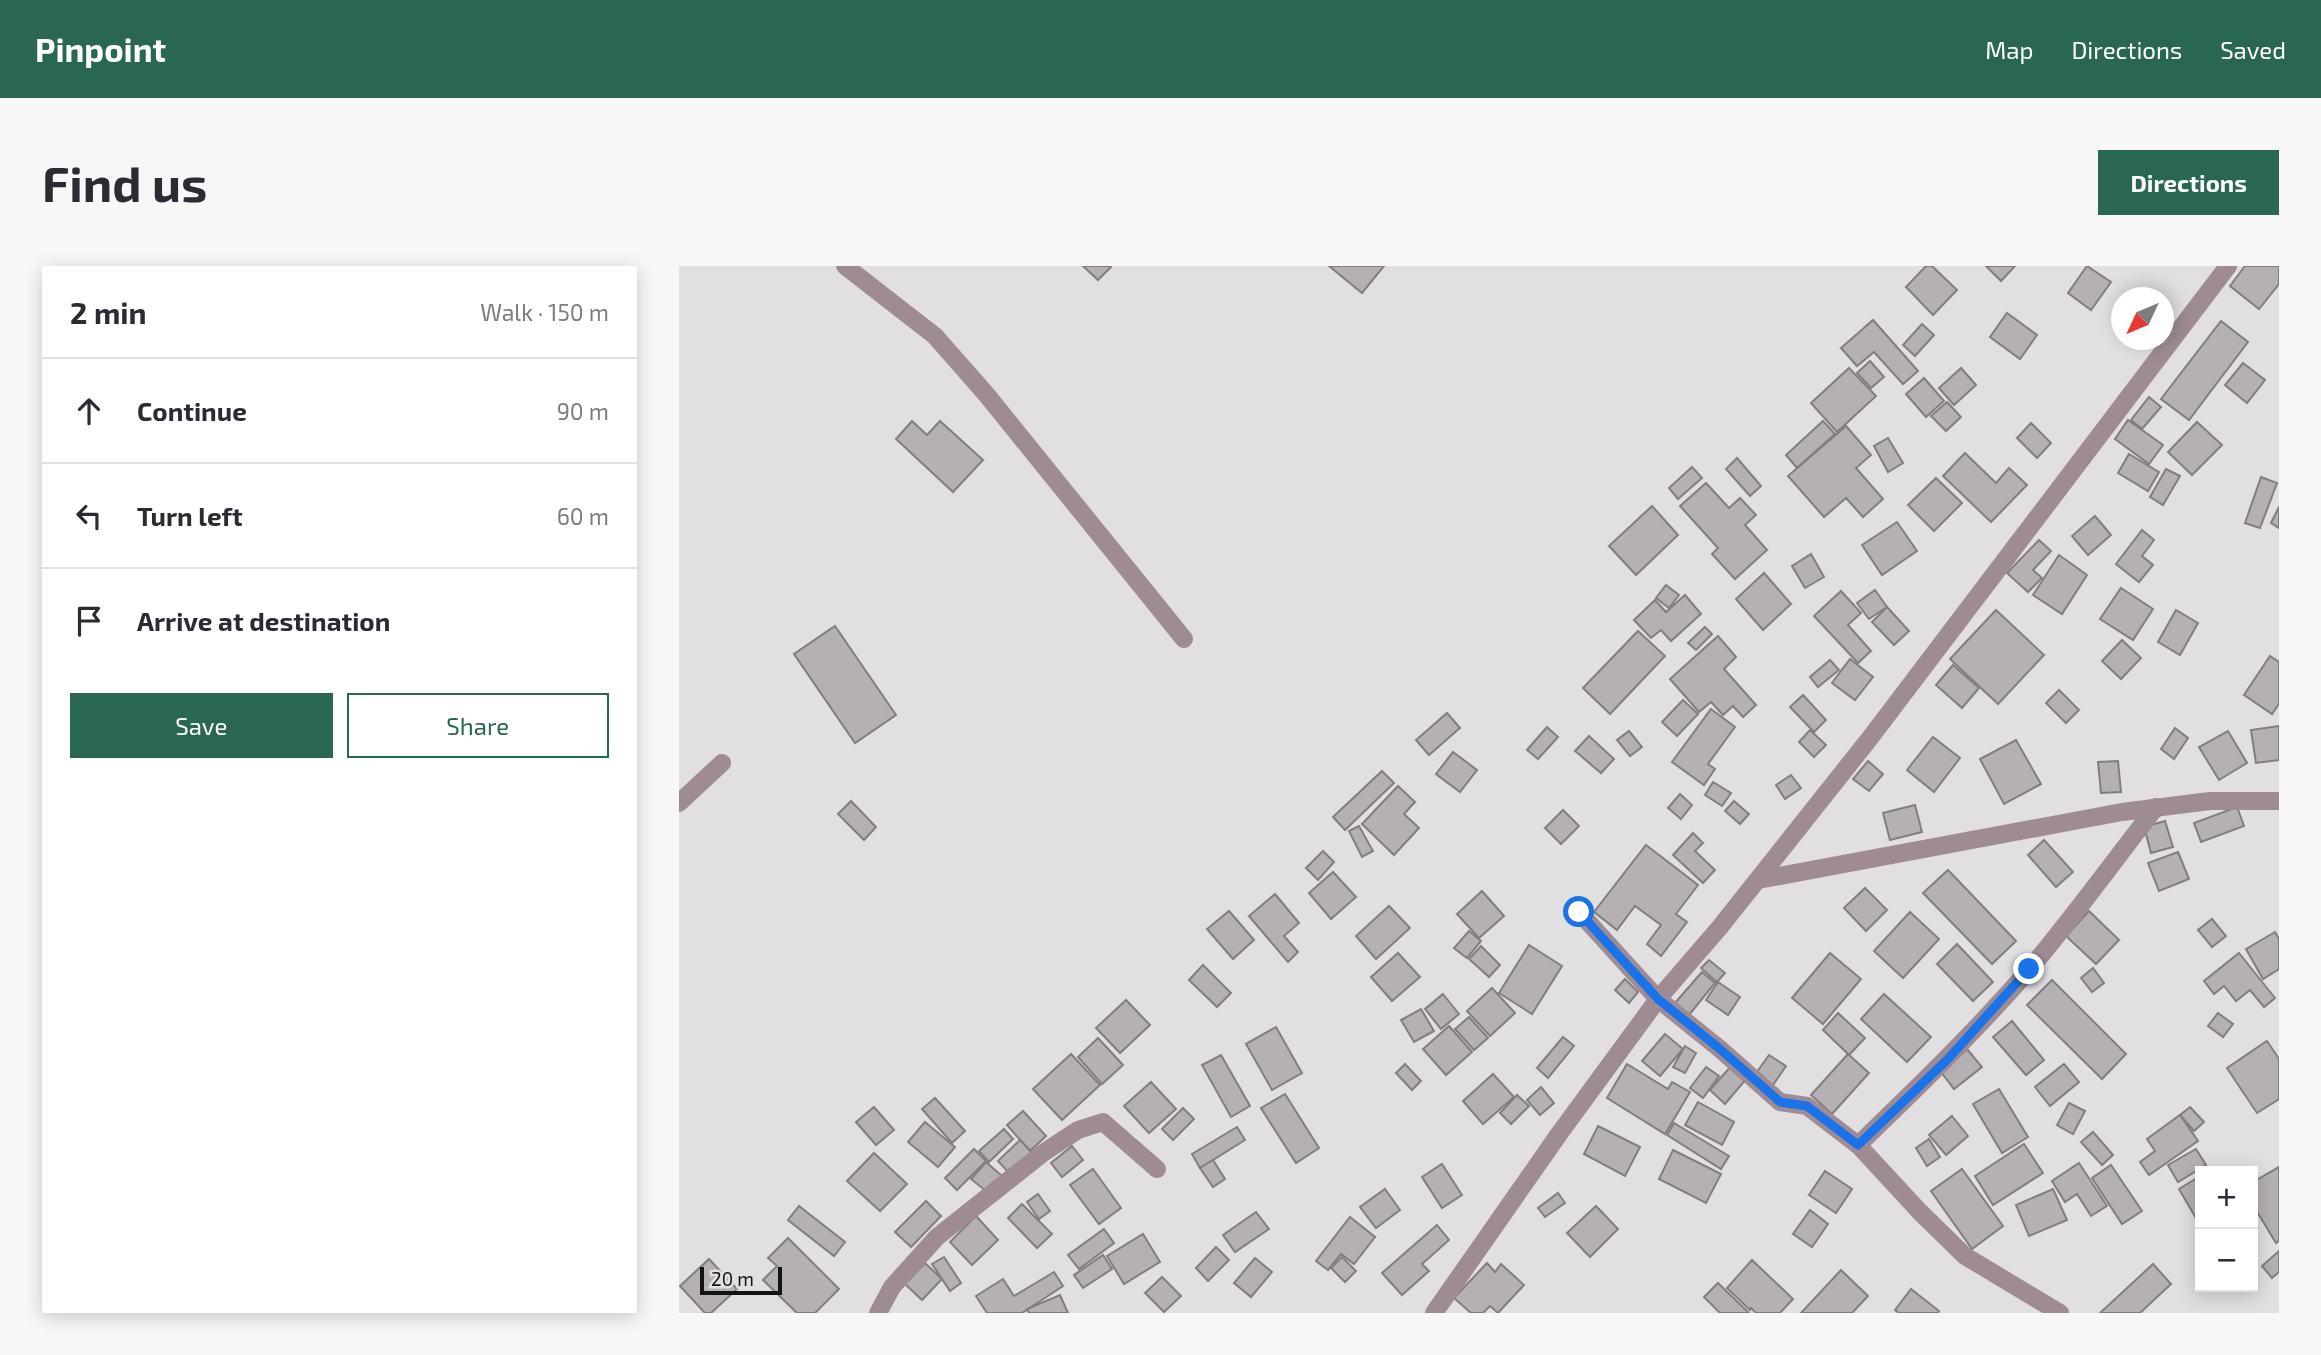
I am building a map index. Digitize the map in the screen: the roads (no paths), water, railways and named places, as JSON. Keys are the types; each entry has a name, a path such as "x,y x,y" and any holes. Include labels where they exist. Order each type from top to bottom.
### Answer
{"street":[{"path":"845,266 935,336 986,394 1184,639"},
{"path":"1434,1313 1559,1134 1658,999 1758,880 1870,738 2228,266"},
{"path":"679,803 722,763"},
{"path":"1758,880 2156,807 2210,801 2279,801"},
{"path":"1858,1145 1948,1059 1995,1009 2156,807"},
{"path":"1579,912 1658,999 1780,1102 1807,1106 1858,1145 1965,1256 2060,1313"},
{"path":"878,1313 892,1287 937,1237 1043,1153 1078,1130 1103,1122 1157,1168"}]}
